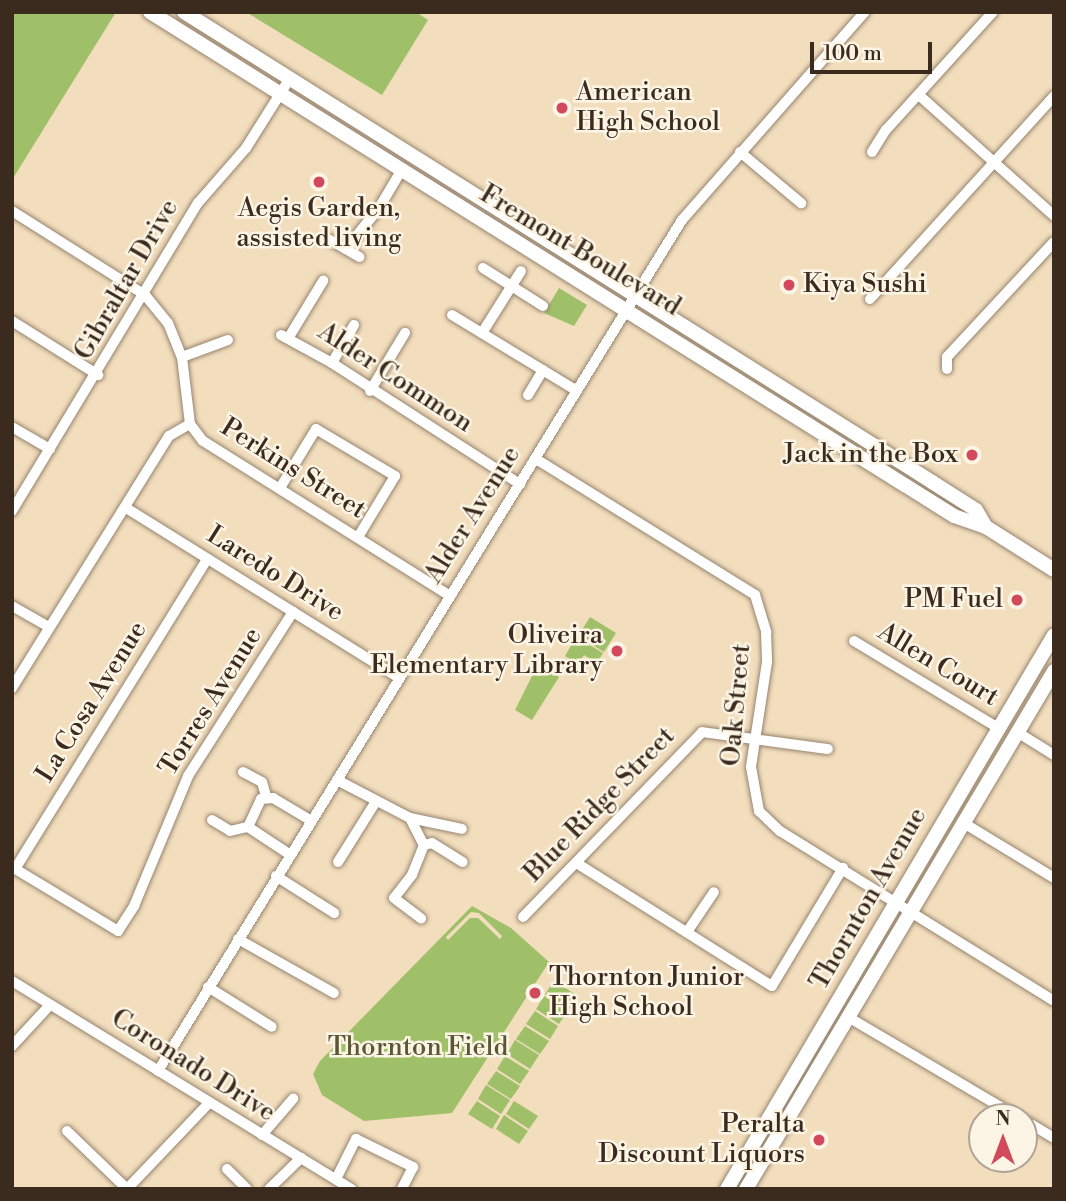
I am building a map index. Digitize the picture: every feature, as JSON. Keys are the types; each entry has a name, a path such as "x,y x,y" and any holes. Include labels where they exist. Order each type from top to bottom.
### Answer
{"main road":[{"name":"Fremont Boulevard","path":"149,12 954,516 986,527 1054,570"},
{"name":"Fremont Boulevard","path":"184,12 638,294 976,510 986,527"},
{"name":"Thornton Avenue","path":"727,1189 1054,635"},
{"name":"Thornton Avenue","path":"746,1189 1054,671"}],"street":[{"name":"Alder Avenue","path":"158,1071 289,854 688,211 865,12"},
{"path":"872,152 886,131 993,12"},
{"name":"Gibraltar Drive","path":"12,511 99,375 198,203 246,148 290,78"},
{"path":"920,96 1054,216"},
{"path":"870,299 1054,96"},
{"path":"740,152 802,203"},
{"path":"346,249 379,208 401,170"},
{"name":"Perkins Street","path":"12,211 145,295 169,323 182,357 190,424 203,441 450,596"},
{"path":"330,240 359,257"},
{"path":"947,369 947,357 1054,242"},
{"path":"483,268 543,306"},
{"path":"482,333 521,271"},
{"name":"Alder Common","path":"323,281 285,336 332,363 370,391 520,484"},
{"path":"452,315 578,391"},
{"path":"12,321 99,375"},
{"path":"332,363 354,325"},
{"path":"370,391 405,334"},
{"path":"182,357 228,340"},
{"path":"528,395 542,370"},
{"path":"12,688 169,436 190,424"},
{"path":"12,426 50,449"},
{"path":"280,488 316,429 395,476 358,537"},
{"name":"Oak Street","path":"536,459 755,595 763,618 767,662 751,767 759,811 780,831 1054,1001"},
{"name":"Laredo Drive","path":"126,508 399,678"},
{"name":"La Cosa Avenue","path":"13,868 207,559"},
{"path":"12,606 49,627"},
{"name":"Torres Avenue","path":"13,868 118,931 134,906 188,776 293,612"},
{"name":"Allen Court","path":"854,641 998,729"},
{"name":"Blue Ridge Street","path":"523,917 578,864 702,732 755,740"},
{"path":"1017,732 1054,755"},
{"path":"755,740 828,749"},
{"path":"243,772 261,782 266,796 310,820"},
{"path":"337,780 375,803 410,818 462,829"},
{"path":"248,827 266,796"},
{"path":"338,862 375,803"},
{"path":"410,818 424,845 412,875 394,898 421,918"},
{"path":"212,820 230,831 248,827 289,854"},
{"path":"962,822 1054,878"},
{"path":"424,845 432,843 462,862"},
{"path":"578,864 772,986 843,868"},
{"path":"276,876 334,913"},
{"path":"687,932 714,892"},
{"path":"238,939 334,993"},
{"name":"Coronado Drive","path":"12,981 351,1189"},
{"path":"208,987 272,1027"},
{"path":"12,1046 50,1005"},
{"path":"848,1017 994,1103"},
{"path":"261,1135 293,1099"},
{"path":"67,1131 127,1189 209,1103"},
{"path":"1038,1128 1054,1138"},
{"path":"336,1179 356,1139 413,1167 402,1189"},
{"path":"269,1189 301,1158"},
{"path":"228,1169 247,1189"}],"green space":[{"path":"12,12 116,12 12,180"},
{"path":"246,12 416,12 428,20 382,95"},
{"path":"559,288 587,305 574,326 544,313"},
{"path":"590,617 616,633 604,652 578,636"},
{"path":"576,637 603,653 597,663 584,655 578,664 565,656"},
{"path":"538,664 559,677 532,720 515,710"},
{"name":"Thornton Field","path":"472,906 511,928 549,962 452,1113 364,1121 322,1095 313,1074 320,1061","holes":["471,912 479,913 502,936 500,939 478,918 470,918 448,940 446,937"]},
{"path":"554,981 578,996 569,1009 545,994"},
{"path":"544,996 568,1011 559,1024 536,1009"},
{"path":"535,1011 558,1026 550,1039 526,1024"},
{"path":"525,1026 549,1041 540,1054 516,1039"},
{"path":"515,1040 539,1055 530,1069 507,1054"},
{"path":"505,1056 529,1071 520,1084 497,1069"},
{"path":"496,1071 520,1086 511,1099 487,1084"},
{"path":"486,1085 510,1100 501,1114 478,1099"},
{"path":"477,1101 500,1116 492,1129 468,1114"},
{"path":"514,1101 538,1116 529,1129 506,1114"},
{"path":"504,1115 528,1131 519,1144 496,1129"}],"place":[{"name":"American High School","path":"562,108"},
{"name":"Aegis Garden, assisted living","path":"319,182"},
{"name":"Kiya Sushi","path":"789,285"},
{"name":"Jack in the Box","path":"972,455"},
{"name":"PM Fuel","path":"1017,600"},
{"name":"Oliveira Elementary Library","path":"617,651"},
{"name":"Thornton Junior High School","path":"535,993"},
{"name":"Peralta Discount Liquors","path":"819,1140"}]}
